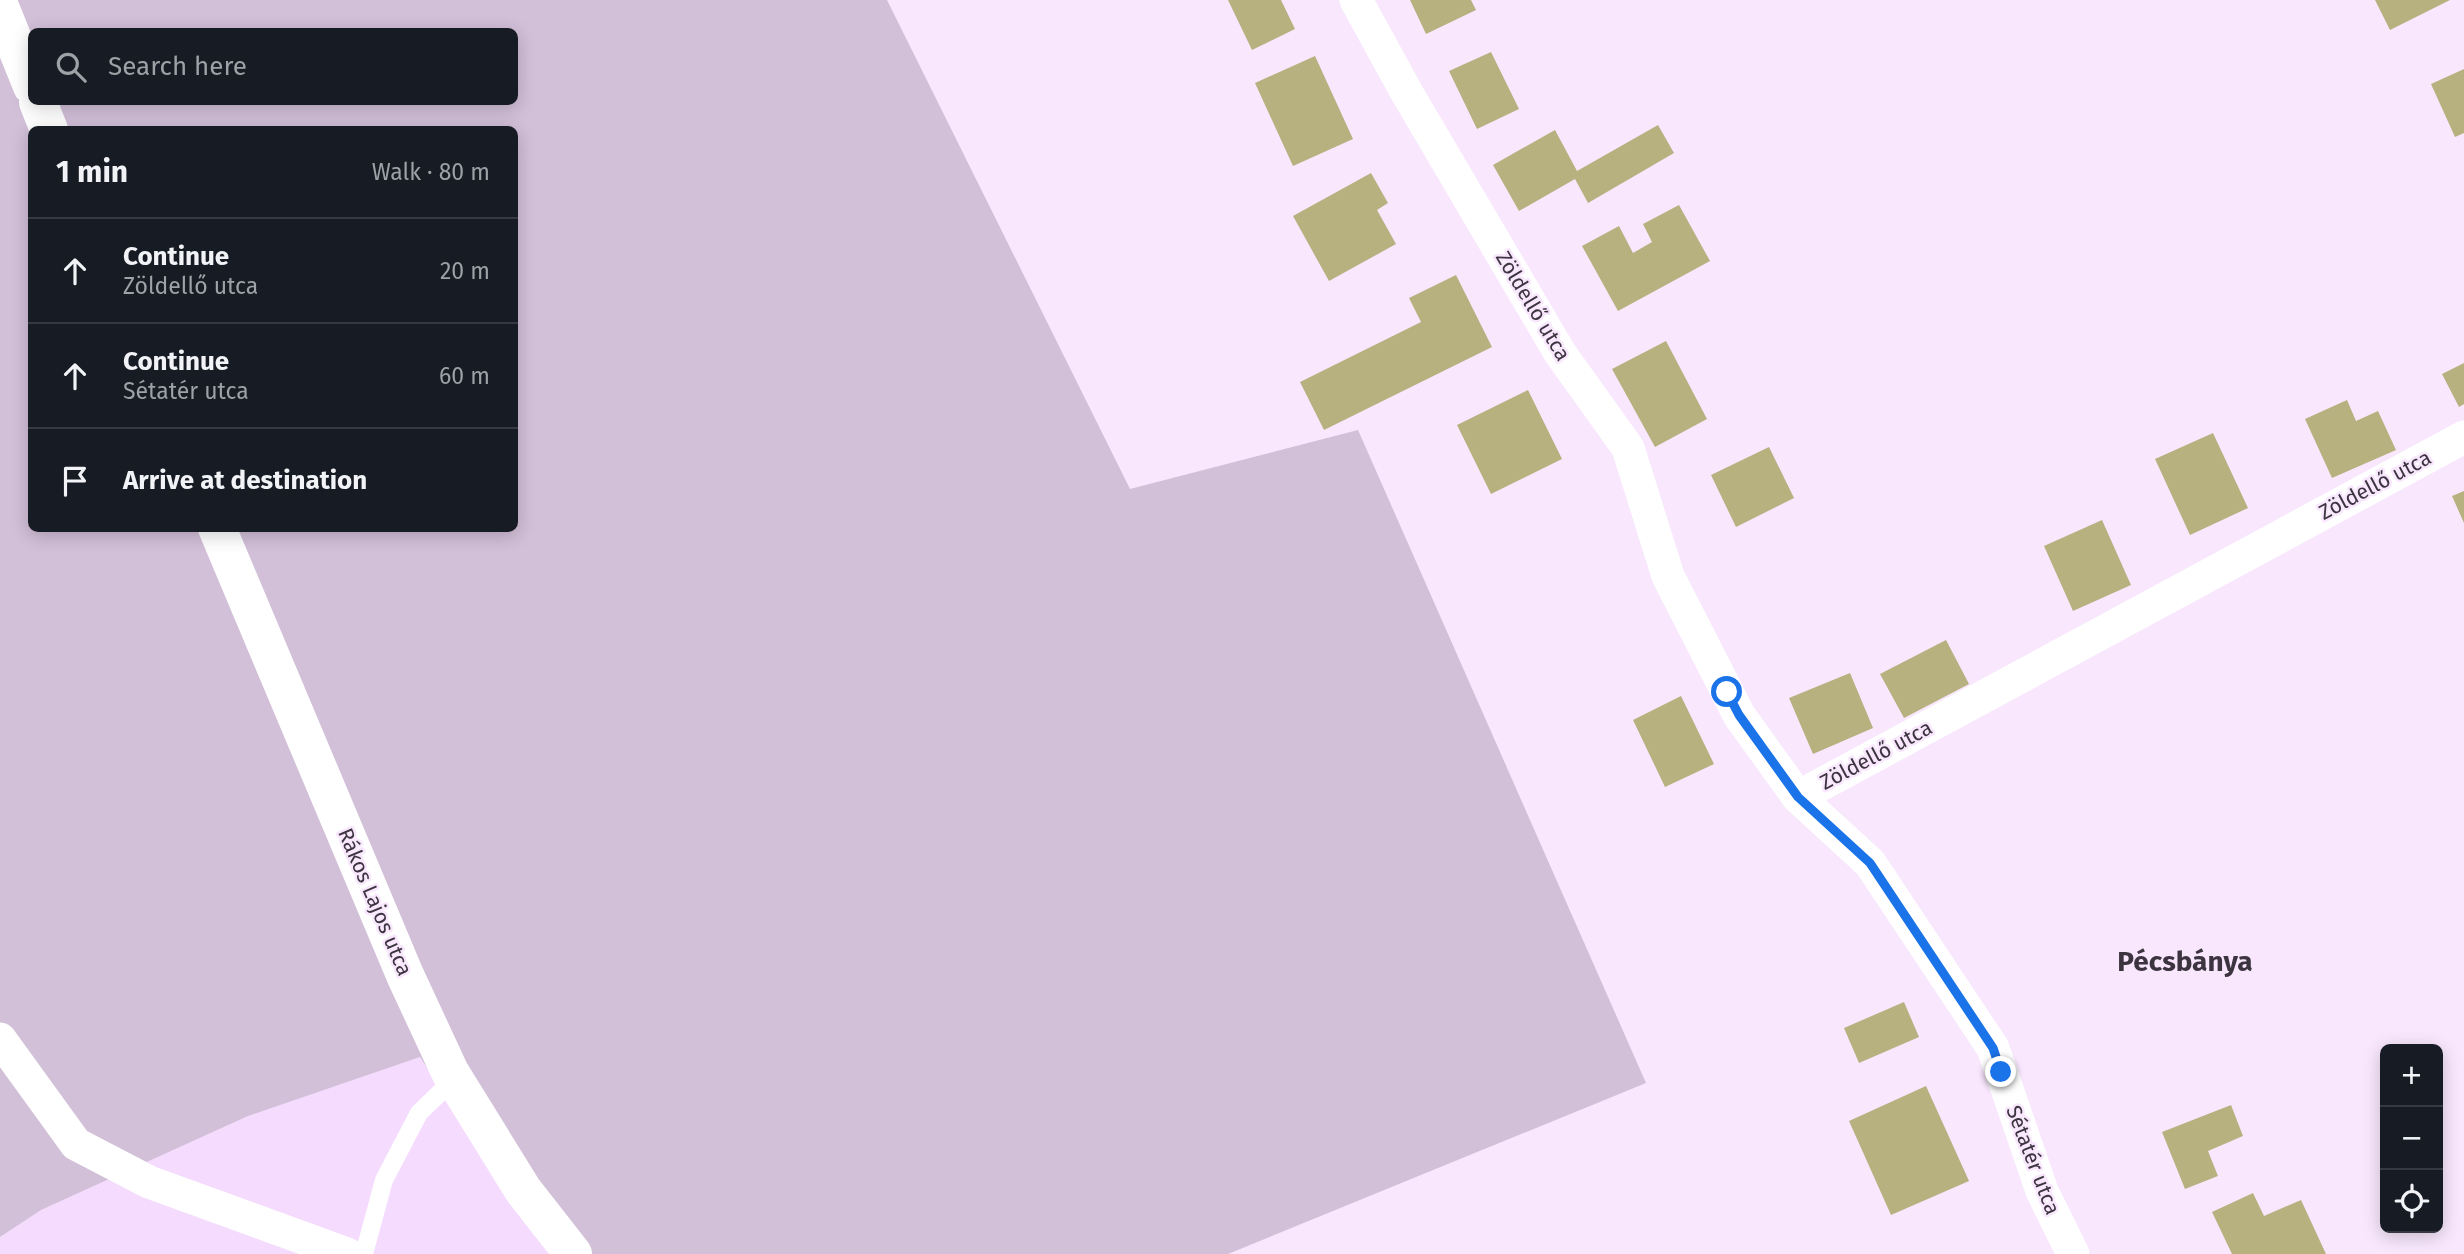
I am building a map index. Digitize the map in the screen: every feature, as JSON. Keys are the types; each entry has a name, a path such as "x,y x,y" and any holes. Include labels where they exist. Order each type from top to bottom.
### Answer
{"street":[{"name":"Zöldellő utca","path":"1356,0 1407,93 1560,353 1628,448 1668,576 1739,715 1798,797 2464,437"},
{"path":"0,7 28,76"},
{"path":"39,105 47,126"},
{"name":"Rákos Lajos utca","path":"219,532 405,975 454,1079 523,1190 573,1254"},
{"name":"Sétatér utca","path":"1798,797 1870,863 1993,1048 2042,1191 2073,1254"},
{"path":"0,1039 76,1144 149,1182 347,1254"}],"lane":[{"path":"364,1254 384,1180 419,1113 454,1079"}],"shaded area":[{"path":"0,0 887,0 1130,489 1358,430 1646,1083 1228,1254 549,1254 420,1057 248,1116 41,1210 0,1237"},
{"path":"420,1057 549,1254 0,1254 0,1237 41,1210 248,1116"}],"building":[{"path":"1228,0 1281,0 1295,29 1252,50"},
{"path":"1410,0 1471,0 1476,10 1426,34"},
{"path":"2375,0 2450,0 2390,30"},
{"path":"1491,52 1519,109 1477,129 1449,71"},
{"path":"1315,56 1353,139 1293,166 1255,83"},
{"path":"2464,69 2464,133 2455,137 2431,84"},
{"path":"1658,125 1674,153 1588,203 1575,179 1519,211 1493,165 1555,130 1577,171"},
{"path":"1371,173 1388,203 1377,210 1396,244 1329,281 1293,216"},
{"path":"1679,205 1710,261 1618,311 1582,246 1619,226 1633,253 1652,242 1643,224"},
{"path":"1456,275 1492,347 1324,430 1300,382 1421,322 1409,298"},
{"path":"1666,341 1707,419 1655,447 1612,369"},
{"path":"2464,363 2464,404 2459,407 2442,374"},
{"path":"1528,390 1562,459 1491,494 1457,425"},
{"path":"2347,400 2356,421 2378,411 2396,450 2332,478 2305,419"},
{"path":"2213,433 2248,508 2190,535 2155,459"},
{"path":"1769,447 1794,498 1736,527 1711,475"},
{"path":"2464,491 2464,523 2452,496"},
{"path":"2102,520 2131,585 2073,611 2044,546"},
{"path":"1946,640 1969,684 1904,718 1880,674"},
{"path":"1850,673 1873,728 1813,754 1789,698"},
{"path":"1681,696 1714,764 1665,787 1633,720"},
{"path":"1904,1002 1919,1037 1859,1063 1844,1028"},
{"path":"1926,1086 1969,1181 1891,1215 1849,1121"},
{"path":"2231,1105 2243,1136 2208,1151 2218,1176 2185,1189 2162,1132"},
{"path":"2253,1193 2264,1216 2301,1200 2326,1254 2232,1254 2212,1212"}],"district":[{"name":"Pécsbánya","path":"2185,961"}],"route":[{"path":"1727,692 1739,715 1798,797 1870,863 1993,1048 2001,1072"}]}
